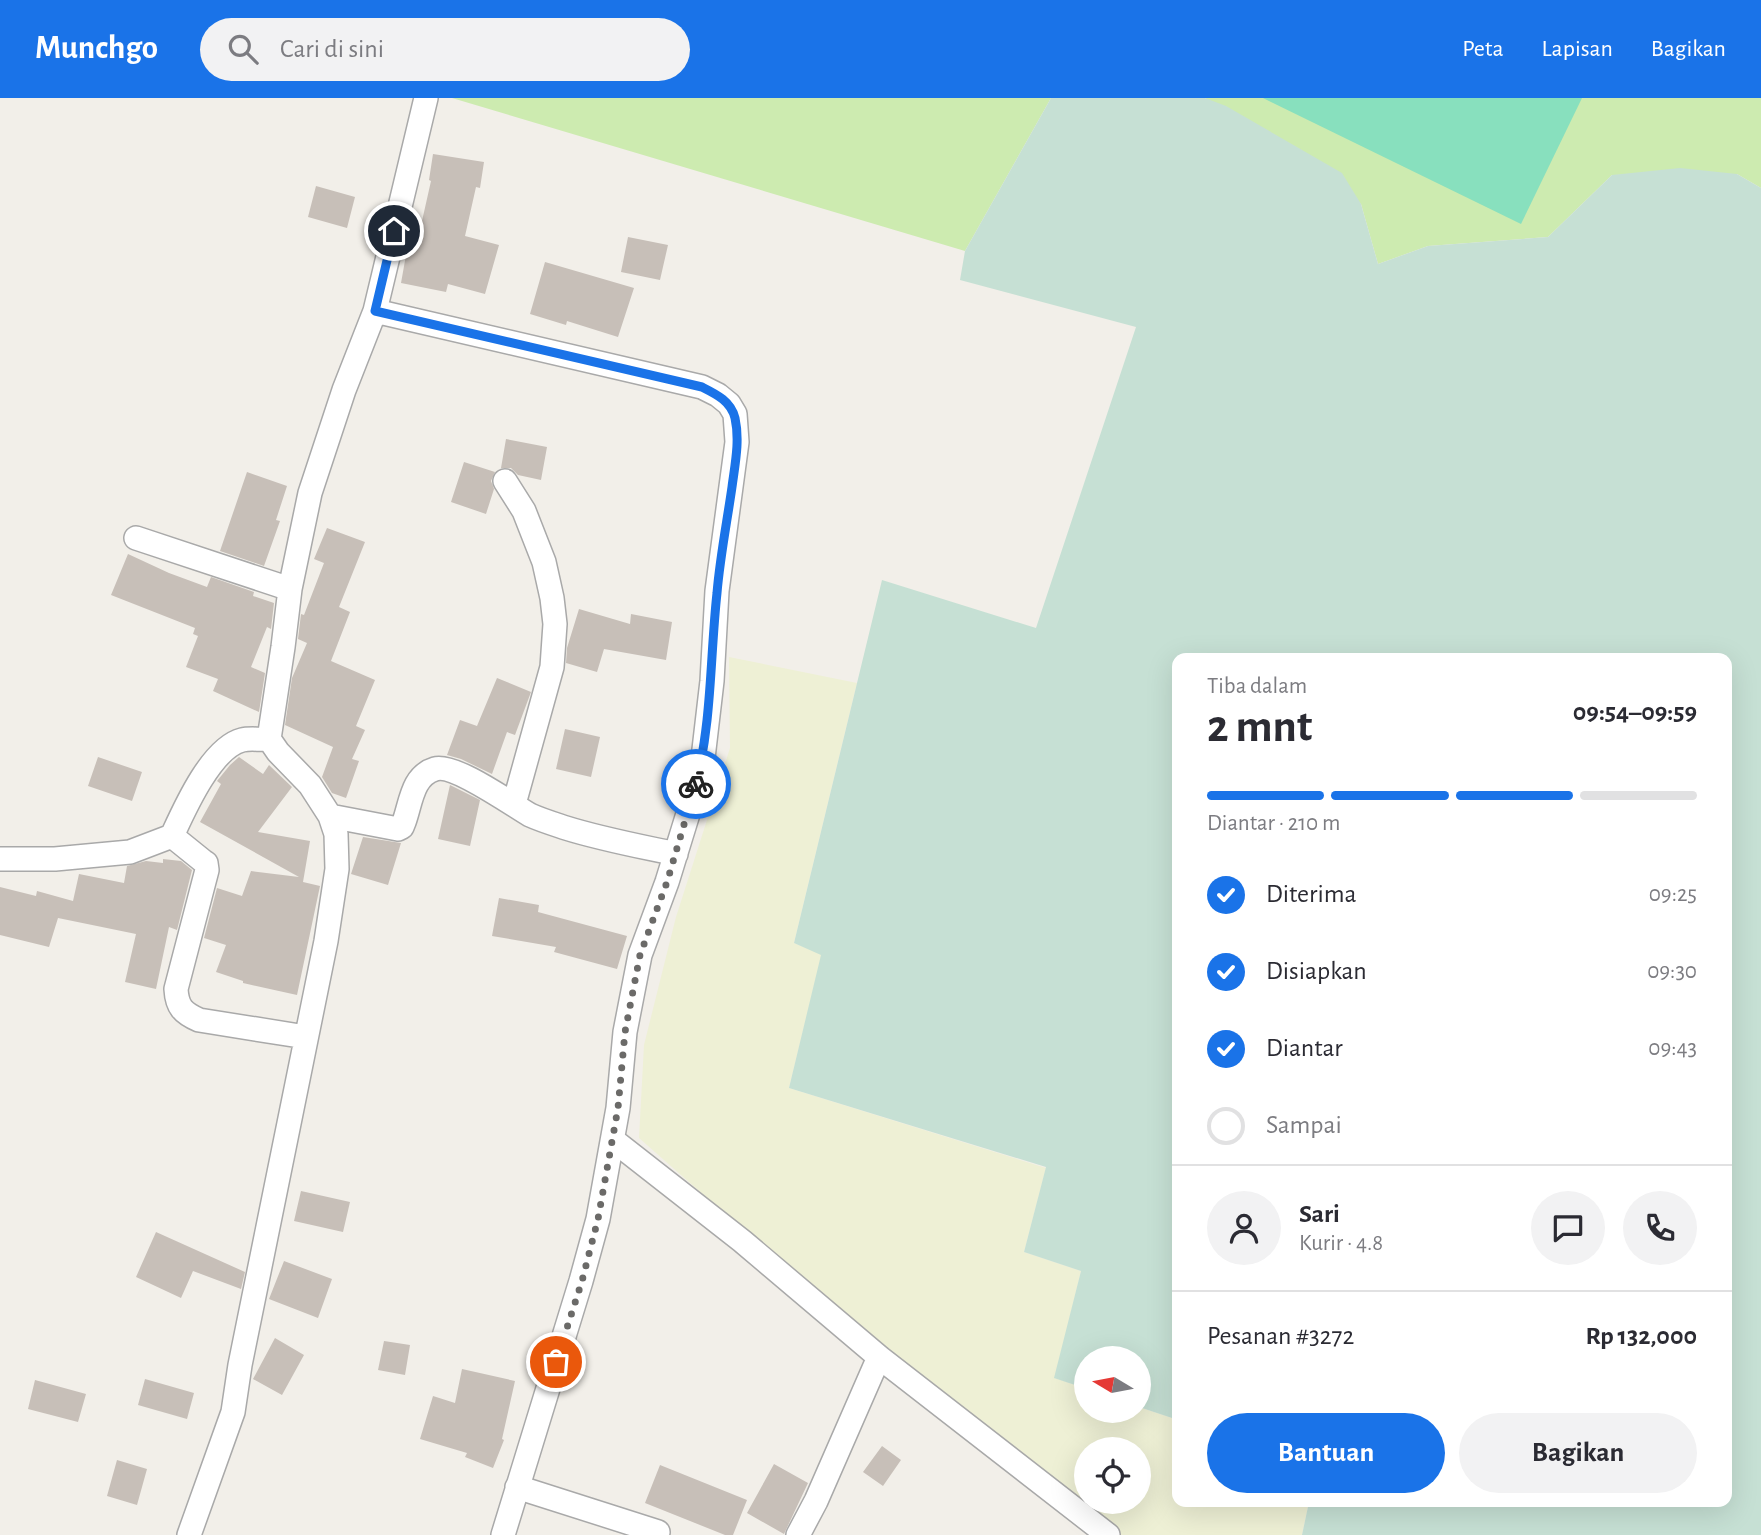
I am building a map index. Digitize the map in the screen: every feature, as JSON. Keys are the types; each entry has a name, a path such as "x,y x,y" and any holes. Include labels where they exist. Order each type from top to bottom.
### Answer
{"street":[{"path":"189,1535 233,1412 240,1365 326,941 337,869 336,834 330,816 310,785 269,739 290,589 310,493 344,390 375,311 426,98"},
{"path":"375,311 702,387 718,395 729,404 735,414 737,442 717,591 712,681 703,758 676,854 640,955 625,1032 618,1108 598,1219 582,1281 503,1535"},
{"path":"505,481 524,511 544,562 555,624 552,667 514,804"},
{"path":"136,538 290,589"},
{"path":"0,859 55,859 130,852 172,836 203,776 227,749 241,740 269,739"},
{"path":"330,816 398,829 402,827 418,781 425,773 441,767 462,775 531,815 578,832 676,854"},
{"path":"172,836 203,861 207,870 176,989 181,1008 189,1016 199,1020 306,1037"},
{"path":"612,1140 742,1241 879,1357 1108,1535"},
{"path":"799,1535 817,1501 879,1357"},
{"path":"517,1488 658,1532"}],"green space":[{"path":"452,98 1051,98 965,251"},
{"path":"1051,98 1205,98 1226,106 1342,173 1361,204 1378,264 1428,246 1548,237 1612,175 1680,168 1737,174 1761,188 1761,1535 1302,1535 1308,1507 1732,1507 1732,653 1172,653 1172,1418 1152,1411 1152,1346 1074,1346 1074,1385 1054,1378 1081,1271 1024,1252 1046,1167 789,1088 821,955 794,943 882,580 1036,628 1136,327 960,280 965,251"},
{"path":"1205,98 1761,98 1761,188 1737,174 1612,175 1548,237 1428,246 1378,264 1361,204"},
{"path":"1263,98 1582,98 1521,224"},
{"path":"729,657 857,683 794,943 822,954 789,1088 1046,1168 1024,1252 1081,1271 1055,1378 1074,1385 1074,1423 1152,1423 1152,1411 1172,1418 1172,1507 1308,1507 1302,1535 1120,1535 1089,1514 1151,1514 1151,1437 1074,1437 1074,1504 1040,1481 1014,1446 833,1309 639,1138 644,1045 676,917 730,748"}],"building":[{"path":"433,154 484,162 480,188 476,187 465,236 499,245 485,294 448,284 446,292 401,283 406,255 410,255 418,220 422,221 431,181"},
{"path":"316,186 355,197 347,228 308,217"},
{"path":"628,237 668,245 660,280 621,272"},
{"path":"545,262 634,288 618,337 567,321 566,325 530,314"},
{"path":"506,439 547,447 541,480 518,475 511,468 501,468"},
{"path":"464,462 495,472 491,481 494,489 486,514 451,502"},
{"path":"247,472 287,486 276,520 280,521 264,566 220,551"},
{"path":"327,528 365,542 339,607 350,612 331,661 375,680 356,726 365,730 352,759 359,761 346,798 332,793 322,777 333,747 285,725 292,678 307,643 298,639 301,614 304,615 324,563 314,559"},
{"path":"128,554 207,587 211,577 254,592 253,596 274,603 271,629 267,627 251,667 265,673 259,712 213,691 218,679 186,667 198,636 193,634 195,628 111,595"},
{"path":"579,609 630,624 631,614 672,622 666,660 604,649 597,672 566,663 567,648"},
{"path":"497,678 531,692 515,735 507,732 492,774 447,755 460,720 477,726"},
{"path":"565,729 600,737 591,777 556,769"},
{"path":"98,757 142,772 132,801 88,786"},
{"path":"239,757 263,774 269,765 292,787 258,832 310,841 303,882 320,886 297,995 243,983 216,972 226,945 204,938 217,888 242,896 251,871 299,877 200,822 221,784 217,781"},
{"path":"450,785 480,800 470,846 438,839"},
{"path":"363,837 401,843 388,885 351,874"},
{"path":"163,859 181,861 192,870 177,930 169,927 156,989 125,982 136,934 58,918 49,947 0,935 0,887 36,896 37,891 73,901 79,874 124,883 127,866 146,861 163,863"},
{"path":"499,898 539,905 538,912 627,936 617,969 554,952 556,947 492,936"},
{"path":"301,1191 350,1202 343,1232 294,1221"},
{"path":"156,1232 245,1272 241,1289 193,1271 181,1298 136,1277"},
{"path":"284,1261 332,1279 318,1318 269,1299"},
{"path":"275,1338 304,1355 282,1395 253,1379"},
{"path":"384,1341 410,1345 405,1375 378,1370"},
{"path":"462,1369 515,1381 502,1439 504,1440 493,1468 465,1457 467,1453 420,1439 433,1396 455,1403"},
{"path":"145,1379 194,1393 187,1419 138,1405"},
{"path":"35,1380 86,1394 78,1422 28,1409"},
{"path":"882,1446 901,1460 883,1486 863,1472"},
{"path":"117,1460 147,1469 137,1505 107,1496"},
{"path":"774,1464 808,1483 784,1534 747,1513"},
{"path":"660,1465 747,1500 733,1535 725,1535 645,1503"}],"way so far":[{"path":"556,1362 582,1281 598,1219 618,1108 631,994 640,955 667,882 696,784"}],"route":[{"path":"394,231 375,311 702,387 729,404 735,414 736,460 717,591 708,725 696,784"}]}
